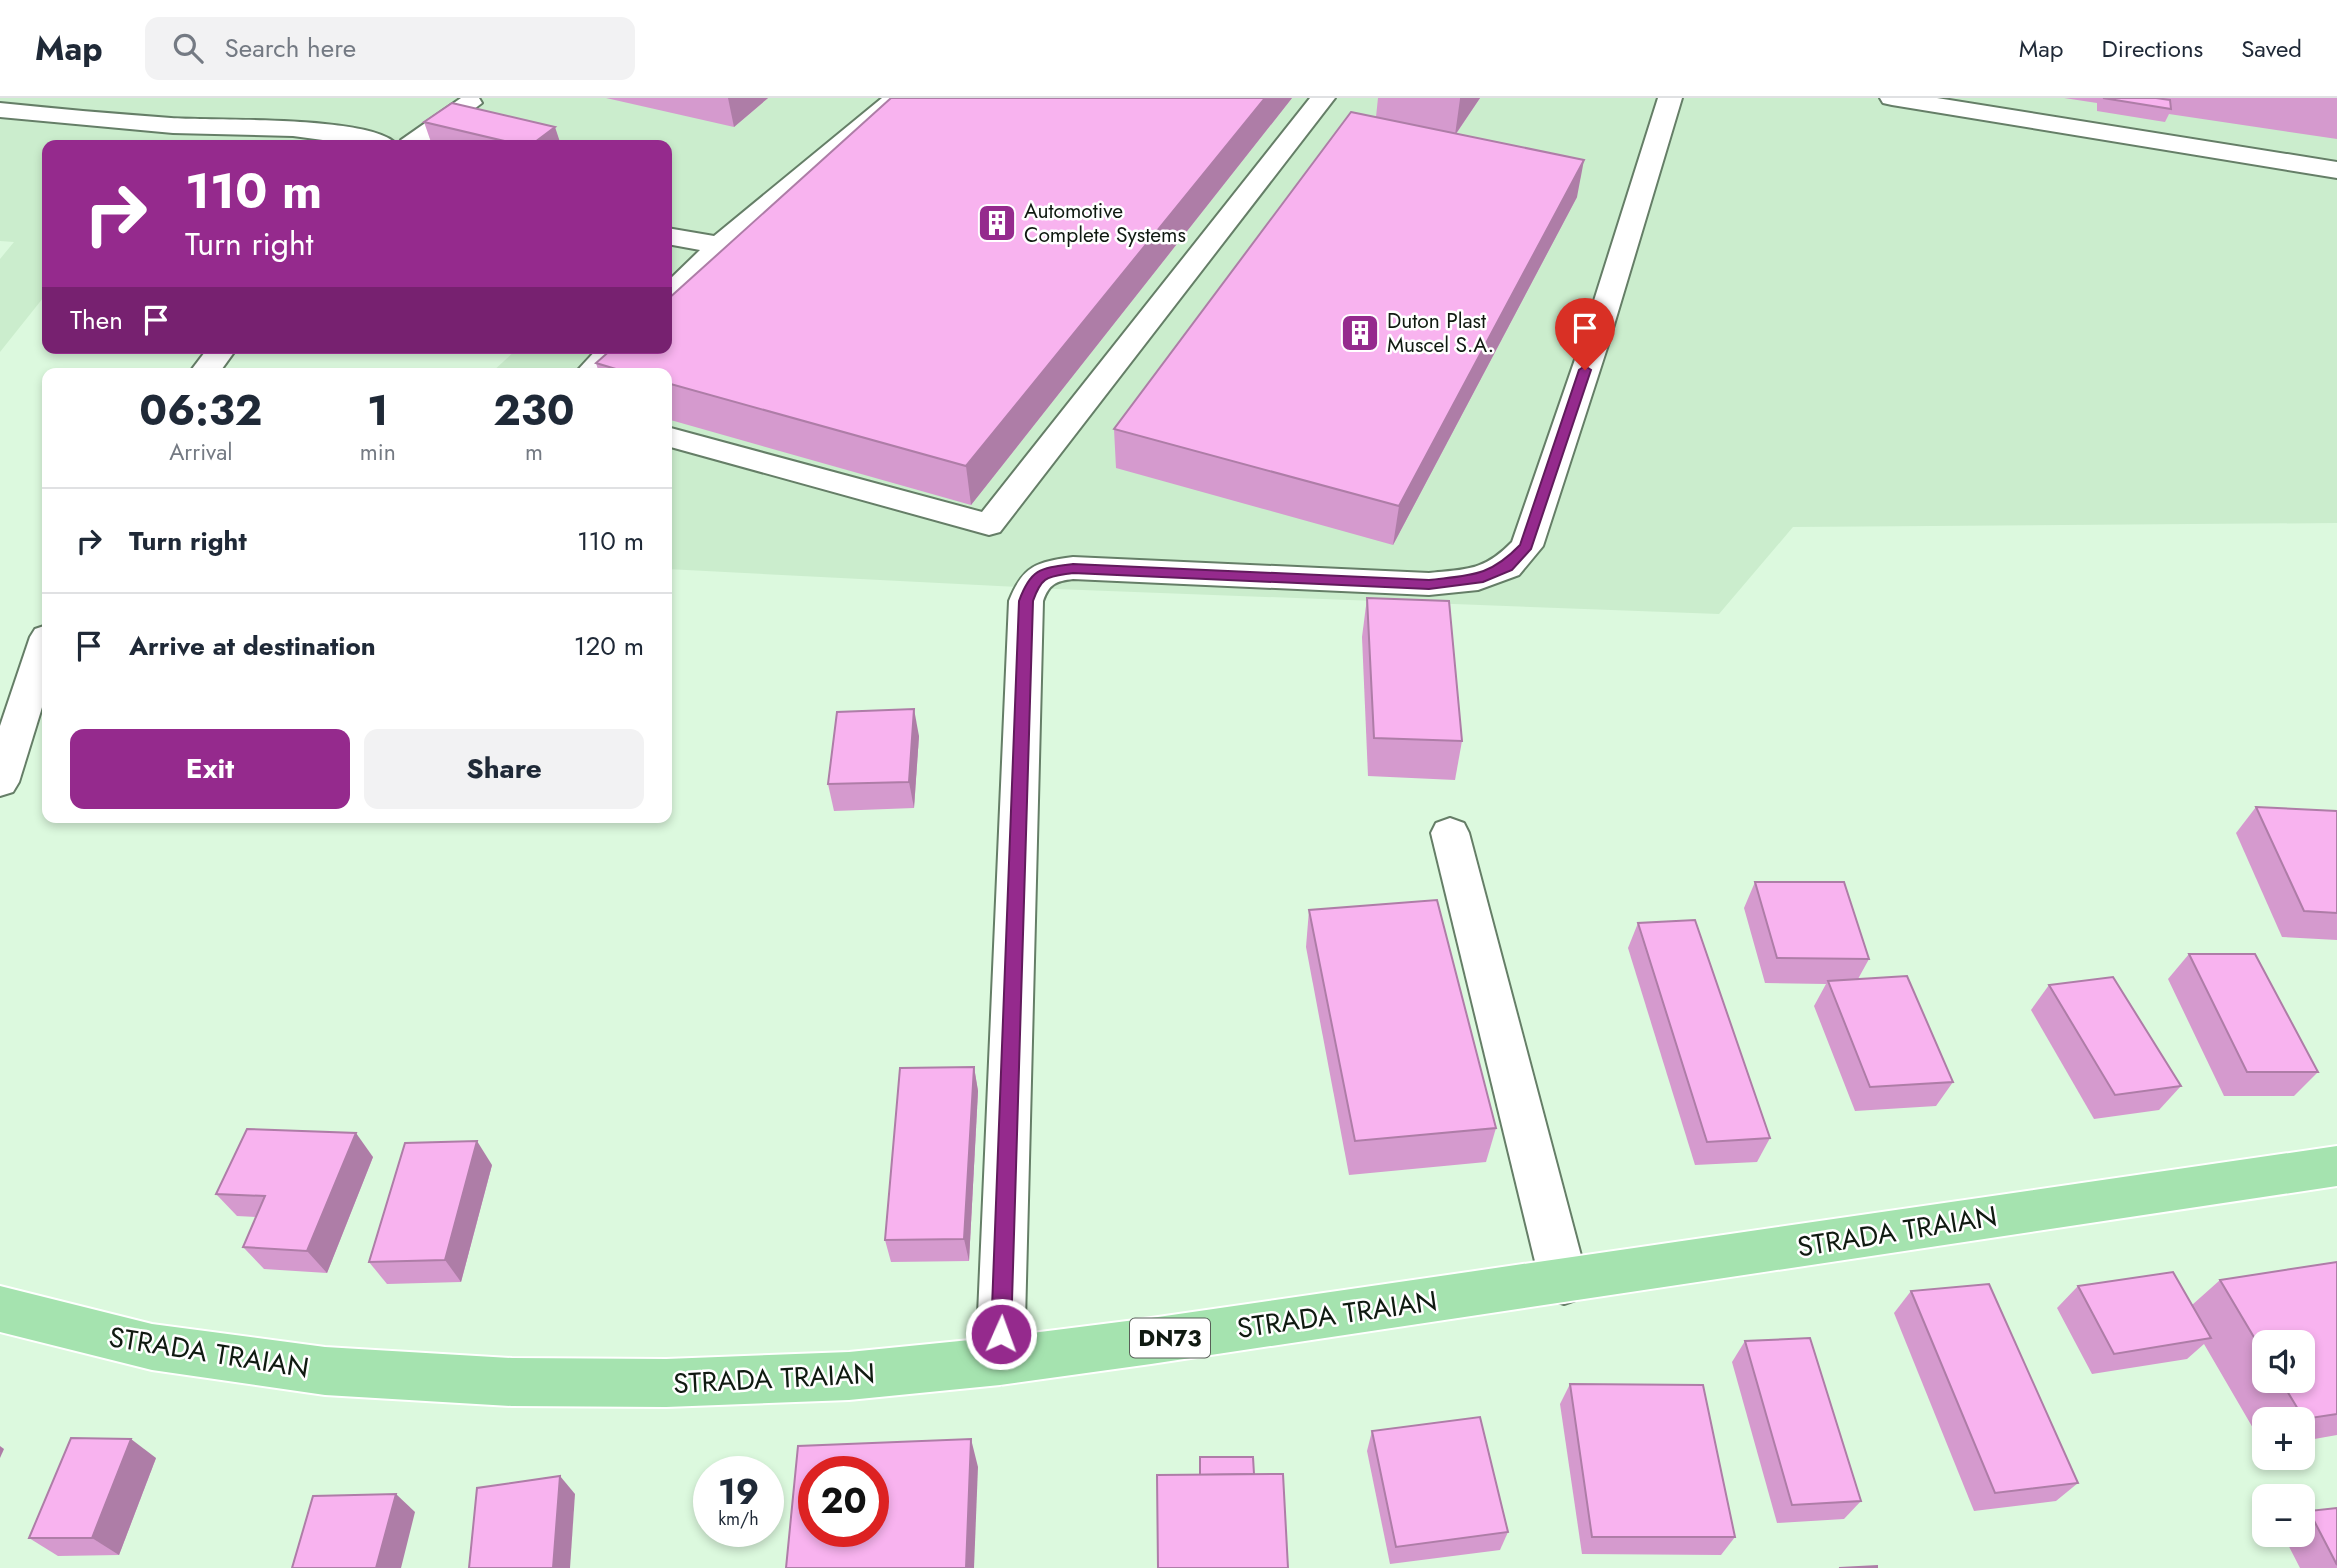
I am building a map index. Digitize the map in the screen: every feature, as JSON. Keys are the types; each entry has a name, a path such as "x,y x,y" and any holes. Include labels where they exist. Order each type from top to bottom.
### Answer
{"main road":[{"name":"STRADA TRAIAN","path":"0,1309 152,1347 324,1371 512,1382 666,1383 849,1376 1000,1361 1564,1282 2337,1166"}],"street":[{"path":"125,98 162,104 204,118 198,127"},
{"path":"672,293 720,245 897,98"},
{"path":"672,437 989,525 1322,98"},
{"path":"1000,1361 1026,601 1033,582 1045,572 1073,568 1429,584 1478,579 1507,567 1527,546 1594,345 1670,98"},
{"path":"1892,98 2337,170"},
{"path":"416,140 461,100"},
{"path":"0,110 116,122 306,131 373,140"},
{"path":"98,140 116,122"},
{"path":"672,237 720,245"},
{"path":"208,368 218,354"},
{"path":"595,368 609,354"},
{"path":"0,782 42,652"},
{"path":"1451,833 1564,1282"}],"shaded area":[{"path":"0,98 2337,98 2337,523 1793,527 1719,614 1056,589 672,569 672,368 496,368 512,354 672,354 672,140 42,140 42,299 0,352 0,259 14,242 0,241"}],"building":[{"name":"Automotive Complete Systems","path":"891,98 1265,98 966,466 672,384 672,368 612,368 596,363 606,354 672,354 672,295"},
{"path":"2103,98 2170,100 2171,109"},
{"path":"452,103 555,127 538,140 500,140 424,122"},
{"name":"Duton Plast Muscel S.A.","path":"1351,112 1584,160 1399,506 1114,429"},
{"path":"1367,598 1449,601 1462,741 1374,738"},
{"path":"914,709 909,782 828,784 837,712"},
{"path":"2256,807 2337,811 2337,913 2304,911"},
{"path":"1755,882 1844,882 1869,959 1777,958"},
{"path":"1437,900 1496,1128 1355,1141 1309,910"},
{"path":"1695,920 1770,1138 1707,1142 1638,923"},
{"path":"2189,954 2255,954 2318,1072 2247,1072"},
{"path":"1907,976 1953,1082 1870,1087 1828,981"},
{"path":"2113,977 2181,1086 2115,1095 2049,985"},
{"path":"974,1067 964,1239 885,1240 900,1068"},
{"path":"247,1129 356,1133 307,1251 243,1247 265,1196 216,1194"},
{"path":"477,1141 445,1260 369,1262 405,1143"},
{"path":"2337,1262 2337,1414 2315,1417 2315,1407 2297,1407 2288,1393 2315,1393 2315,1330 2252,1330 2252,1334 2220,1280"},
{"path":"2173,1272 2211,1338 2114,1354 2078,1286"},
{"path":"1989,1284 2078,1483 1995,1493 1911,1291"},
{"path":"1810,1338 1861,1501 1792,1505 1745,1341"},
{"path":"1570,1384 1703,1385 1735,1537 1592,1537"},
{"path":"1480,1417 1508,1532 1396,1547 1372,1431"},
{"path":"71,1438 131,1439 92,1538 29,1538"},
{"path":"971,1439 966,1568 786,1568 798,1446"},
{"path":"1200,1457 1253,1457 1254,1474 1200,1475"},
{"path":"1283,1474 1288,1568 1158,1568 1157,1475"},
{"path":"560,1476 553,1568 469,1568 477,1488"},
{"path":"396,1494 376,1568 292,1568 313,1496"},
{"path":"2337,1508 2337,1565 2315,1523 2315,1510"},
{"path":"1877,1566 1877,1568 1839,1568"}],"place":[{"name":"Automotive Complete Systems","path":"997,223"},
{"name":"Duton Plast Muscel S.A.","path":"1360,333"}],"route":[{"path":"1001,1334 1026,601 1033,582 1045,572 1073,568 1429,584 1478,579 1507,567 1527,546 1585,370"}]}
